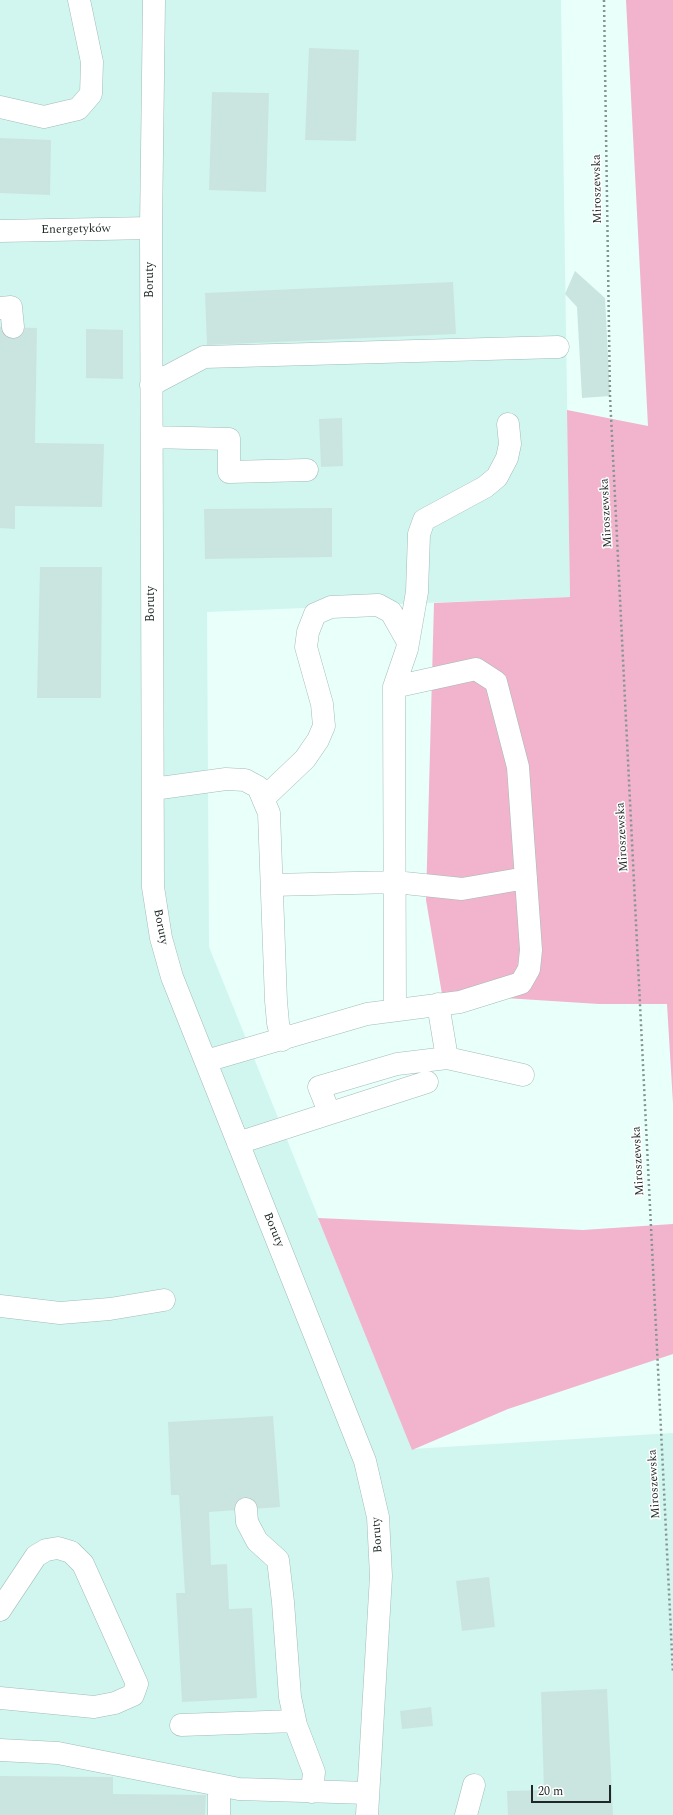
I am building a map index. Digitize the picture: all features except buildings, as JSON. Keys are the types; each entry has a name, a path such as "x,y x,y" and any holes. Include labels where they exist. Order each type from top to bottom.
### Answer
{"street":[{"path":"0,107 44,117 78,109 90,94 92,62 79,0"},
{"name":"Boruty","path":"154,0 151,228 153,887 161,938 172,977 365,1461 378,1517 381,1576 367,1815"},
{"name":"Energetyków","path":"0,231 151,228"},
{"path":"0,308 11,307 13,327"},
{"path":"152,385 204,357 558,347"},
{"path":"395,1010 394,687 408,642 417,592 419,534 424,520 485,487 497,477 507,458 510,444 508,424"},
{"path":"152,437 229,439 229,472 307,470"},
{"path":"263,799 305,759 318,740 324,726 322,704 306,647 308,632 315,614 331,607 378,605 391,612 408,642"},
{"path":"206,1061 367,1014 460,1002 521,983 529,970 531,950 518,767 496,682 476,669 394,687"},
{"path":"153,789 226,779 245,780 258,787 269,813 276,1001 278,1023 282,1040"},
{"path":"272,885 395,882 462,889 526,878"},
{"path":"438,1004 447,1058"},
{"path":"329,1112 319,1087 396,1064 447,1058 523,1075"},
{"path":"238,1143 329,1112 427,1082"},
{"path":"0,1306 60,1313 110,1309 164,1300"},
{"path":"246,1509 247,1522 257,1541 278,1560 283,1602 290,1697 295,1721 314,1772 312,1792"},
{"path":"0,1610 36,1556 46,1550 58,1548 70,1552 83,1564 137,1684 133,1695 116,1703 94,1707 0,1698"},
{"path":"181,1725 295,1721"},
{"path":"0,1750 58,1753 239,1789 368,1794"},
{"path":"219,1785 219,1815"},
{"path":"466,1815 474,1785"}],"path":[{"name":"Miroszewska","path":"604,0 610,396 673,1673"}],"shaded area":[{"path":"0,0 561,0 570,597 207,612 209,947 412,1449 673,1433 673,1815 0,1815"},
{"path":"626,0 673,0 673,1103 667,1004 599,1004 442,994 426,900 434,603 570,597 567,410 648,426"},
{"path":"318,1218 583,1230 673,1224 673,1354 508,1409 412,1450"}]}
